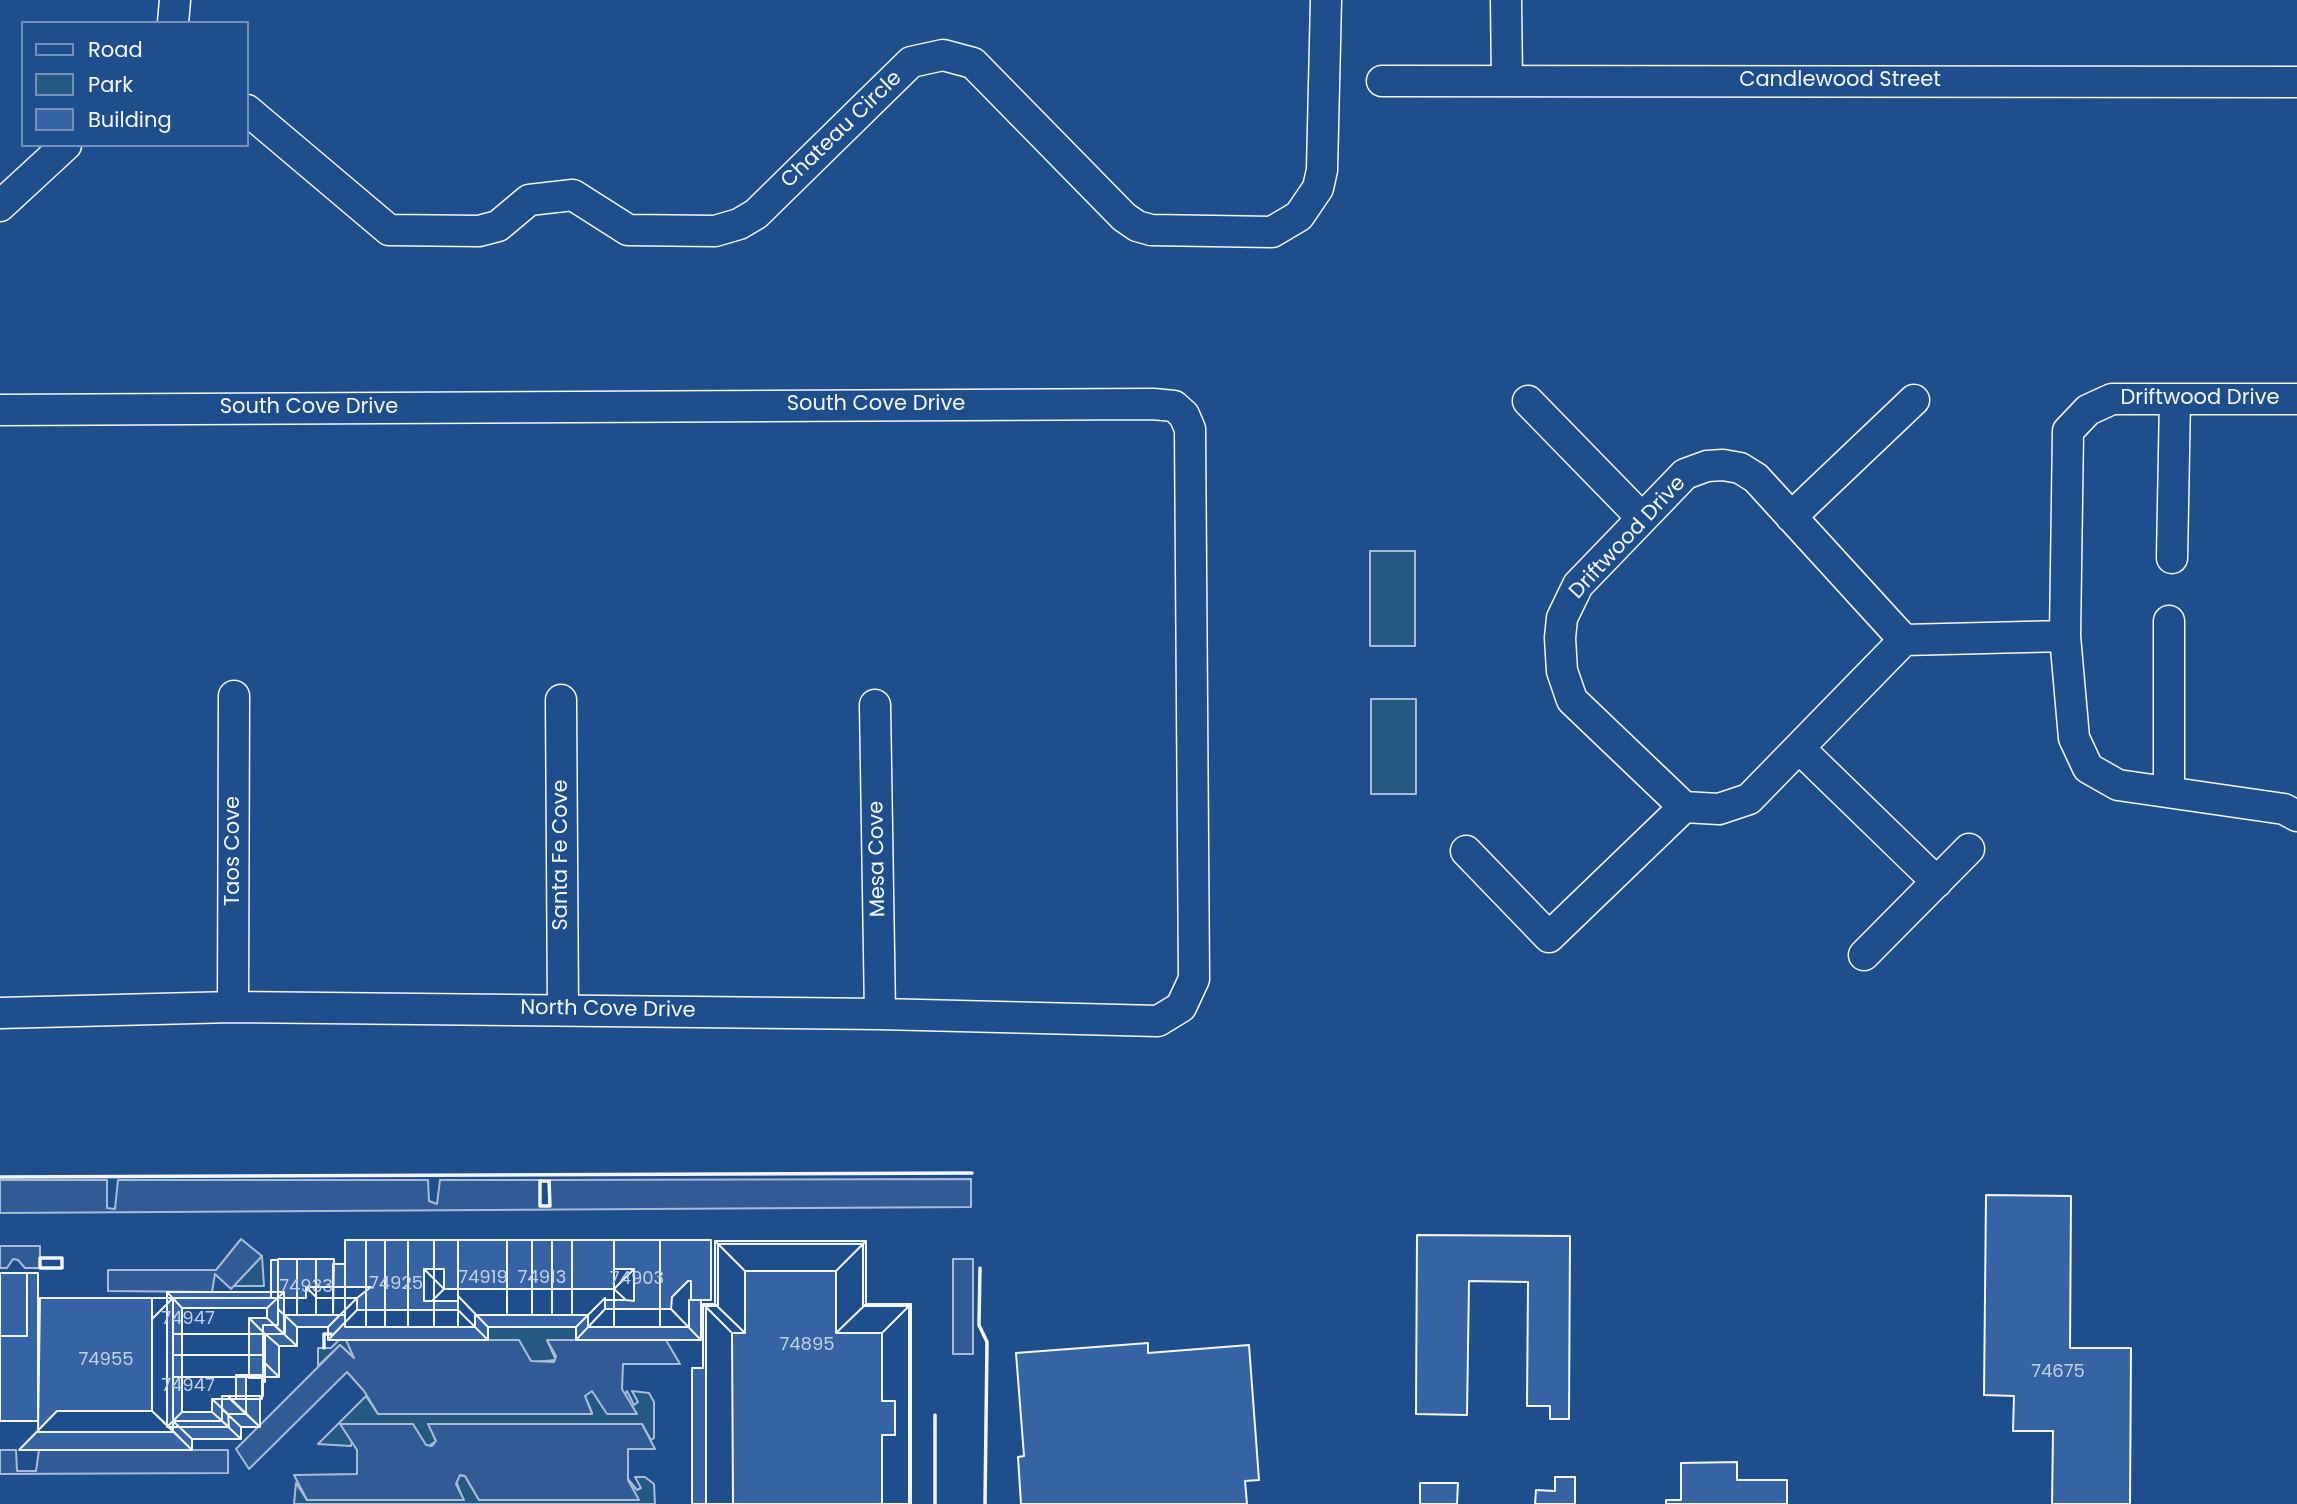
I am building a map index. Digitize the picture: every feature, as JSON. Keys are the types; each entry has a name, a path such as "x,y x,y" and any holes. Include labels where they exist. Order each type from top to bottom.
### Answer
{"street":[{"path":"173,21 175,0"},
{"name":"Chateau Circle","path":"248,111 389,230 479,231 498,226 529,200 573,195 628,230 715,231 756,214 911,62 943,55 973,64 1124,217 1137,226 1151,230 1272,232 1299,216 1318,188 1322,170 1326,0"},
{"path":"1506,0 1507,81"},
{"name":"Candlewood Street","path":"1382,81 2297,82"},
{"path":"0,206 64,147"},
{"name":"Driftwood Drive","path":"2169,792 2118,785 2088,768 2074,738 2065,636 2068,431 2088,410 2112,399 2297,400"},
{"path":"2172,558 2175,399"},
{"path":"1791,517 1914,400"},
{"path":"1528,401 1642,518"},
{"name":"South Cove Drive","path":"0,410 1139,404 1174,406 1184,415 1189,429 1194,979"},
{"name":"Driftwood Drive","path":"1684,807 1573,700 1562,671 1560,638 1562,618 1568,600 1578,585 1685,474 1723,465 1740,468 1756,478 1904,640"},
{"path":"2169,621 2169,792 2284,809 2297,817"},
{"path":"1466,851 1549,937 1684,807 1719,809 1749,799 1904,640 2065,636"},
{"name":"Taos Cove","path":"233,1007 234,696"},
{"name":"Santa Fe Cove","path":"561,700 563,1010"},
{"name":"Mesa Cove","path":"875,705 880,1014"},
{"path":"1799,747 1937,882"},
{"path":"1864,955 1969,849"},
{"name":"North Cove Drive","path":"0,1013 233,1007 880,1014 1158,1021 1181,1007 1194,979"}],"green space":[{"path":"1370,551 1415,551 1415,646 1370,646"},
{"path":"1371,699 1416,699 1416,794 1371,794"},
{"path":"262,1256 264,1286 233,1286"},
{"path":"488,1327 576,1327 576,1340 547,1340 556,1360 533,1362 488,1340"},
{"path":"339,1340 346,1340 356,1355 354,1358 340,1345 318,1366 318,1348 331,1348"},
{"path":"589,1391 625,1394 627,1391 634,1405 638,1402 632,1391 649,1393 654,1402 654,1438 651,1440 642,1424 429,1424 436,1441 429,1446 341,1424 352,1442 351,1446 318,1444 366,1396 378,1414 592,1413 585,1396"},
{"path":"459,1475 465,1476 479,1500 638,1500 628,1479 637,1490 641,1488 635,1477 645,1477 654,1484 655,1504 294,1504 296,1483 307,1500 463,1500 456,1480"}],"shaded area":[{"path":"971,1179 971,1207 0,1213 0,1180 107,1180 107,1208 115,1209 118,1180 428,1180 429,1201 437,1204 440,1180 540,1180 540,1205 549,1206 550,1180"},
{"path":"241,1239 262,1256 231,1289 215,1274 212,1292 108,1291 108,1270 216,1270"},
{"path":"0,1246 40,1246 40,1268 25,1268 18,1260 13,1259 7,1268 0,1268"},
{"path":"953,1259 973,1259 973,1354 953,1354"},
{"path":"346,1340 519,1340 531,1361 554,1362 556,1356 547,1340 666,1340 680,1364 623,1364 622,1389 637,1414 607,1414 592,1391 585,1396 592,1414 378,1414 364,1391 347,1372 249,1469 236,1449 340,1345 354,1358"},
{"path":"340,1424 413,1424 426,1445 432,1446 436,1441 428,1424 642,1424 655,1449 628,1449 628,1480 639,1500 479,1500 465,1476 460,1475 456,1484 464,1500 307,1500 294,1475 357,1474 357,1450"},
{"path":"0,1450 16,1450 17,1471 36,1471 39,1450 228,1450 228,1473 0,1474"}],"building":[{"path":"1986,1195 2071,1196 2070,1348 2131,1348 2130,1504 2052,1504 2053,1431 2013,1431 2014,1396 1984,1395"},
{"path":"1417,1235 1570,1236 1569,1419 1550,1419 1550,1406 1527,1406 1528,1282 1469,1281 1467,1415 1416,1414"},
{"path":"345,1240 366,1240 366,1327 345,1327"},
{"path":"366,1240 385,1240 385,1327 366,1327"},
{"path":"385,1240 408,1240 408,1327 385,1327"},
{"path":"408,1240 434,1240 434,1327 408,1327"},
{"path":"434,1240 458,1240 458,1327 434,1327"},
{"path":"458,1240 507,1240 507,1315 475,1315 475,1327 458,1327"},
{"path":"507,1240 532,1240 532,1315 507,1315"},
{"path":"532,1240 552,1240 552,1315 532,1315"},
{"path":"552,1240 572,1240 572,1315 552,1315"},
{"path":"572,1240 614,1240 614,1327 588,1327 588,1315 572,1315"},
{"path":"614,1240 660,1240 660,1327 614,1327"},
{"path":"660,1240 711,1240 711,1300 689,1300 689,1327 660,1327"},
{"path":"715,1241 866,1241 836,1271 745,1271"},
{"path":"715,1241 745,1271 745,1333 715,1304"},
{"path":"866,1241 866,1304 836,1333 836,1271"},
{"path":"718,1244 863,1244 863,1306 909,1306 909,1504 706,1504 706,1306 718,1306"},
{"path":"278,1259 297,1259 297,1315 285,1315 285,1334 173,1334 173,1298 278,1298"},
{"path":"297,1259 316,1259 316,1315 297,1315"},
{"path":"316,1259 334,1259 333,1315 316,1315"},
{"path":"271,1260 278,1260 278,1298 271,1298"},
{"path":"333,1264 345,1264 345,1315 333,1315"},
{"path":"424,1269 444,1269 444,1289"},
{"path":"424,1269 444,1289 432,1301 424,1301"},
{"path":"614,1269 634,1269 614,1289"},
{"path":"634,1269 634,1301 626,1300 614,1289"},
{"path":"0,1273 27,1273 27,1336 0,1336"},
{"path":"27,1273 38,1273 38,1421 0,1421 0,1336 27,1336"},
{"path":"691,1281 691,1300 701,1300 701,1340 671,1309 672,1297"},
{"path":"306,1287 317,1298 357,1298 328,1327 297,1327 278,1309 278,1298 306,1298"},
{"path":"306,1287 371,1287 357,1298 317,1298"},
{"path":"444,1289 614,1289 626,1300 605,1298 576,1327 488,1327 458,1296 458,1301 432,1301"},
{"path":"167,1292 284,1292 267,1308 182,1308"},
{"path":"167,1292 182,1308 182,1412 167,1427"},
{"path":"284,1292 284,1334 267,1318 267,1308"},
{"path":"458,1296 488,1327 488,1340 458,1310"},
{"path":"40,1298 173,1298 173,1432 38,1432"},
{"path":"152,1298 173,1298 152,1319"},
{"path":"173,1298 278,1298 278,1325 263,1325 263,1396 222,1396 222,1421 173,1421"},
{"path":"173,1298 173,1421 168,1426 152,1411 152,1319"},
{"path":"357,1298 357,1310 328,1340 328,1327"},
{"path":"605,1298 605,1309 576,1340 576,1327"},
{"path":"703,1304 732,1333 733,1504 692,1504 692,1368 703,1368"},
{"path":"703,1304 715,1304 745,1333 732,1333"},
{"path":"866,1304 911,1304 882,1333 836,1333"},
{"path":"911,1304 911,1504 882,1504 882,1435 895,1435 895,1401 882,1401 882,1333"},
{"path":"278,1309 297,1327 297,1346 274,1325 278,1325"},
{"path":"605,1309 671,1309 701,1340 576,1340"},
{"path":"357,1310 458,1310 488,1340 328,1340"},
{"path":"249,1318 267,1318 284,1334 265,1334"},
{"path":"249,1318 265,1334 265,1382 263,1378 249,1378"},
{"path":"263,1325 274,1325 297,1346 279,1346 263,1332"},
{"path":"263,1332 279,1346 279,1377 263,1361"},
{"path":"173,1334 263,1334 263,1355 173,1355"},
{"path":"1148,1343 1148,1353 1249,1345 1259,1480 1245,1481 1247,1504 1021,1504 1018,1457 1024,1456 1016,1353"},
{"path":"173,1355 263,1355 263,1377 173,1377"},
{"path":"263,1361 279,1377 263,1377"},
{"path":"236,1375 262,1375 262,1399 236,1399"},
{"path":"173,1377 246,1377 246,1414 228,1414 229,1427 173,1427"},
{"path":"222,1396 228,1396 260,1427 241,1427 222,1409"},
{"path":"228,1396 260,1396 260,1427 246,1414"},
{"path":"212,1399 230,1399 246,1414 228,1414"},
{"path":"212,1399 228,1414 229,1427 212,1412"},
{"path":"230,1399 246,1399 246,1414"},
{"path":"222,1409 241,1427 241,1439 222,1421"},
{"path":"57,1411 152,1411 192,1450 19,1450"},
{"path":"182,1412 212,1412 229,1427 167,1427"},
{"path":"173,1421 222,1421 241,1439 192,1439"},
{"path":"173,1421 192,1439 192,1450 168,1426"},
{"path":"1737,1462 1737,1480 1787,1480 1787,1504 1666,1504 1666,1500 1681,1500 1681,1463"},
{"path":"1555,1477 1575,1477 1575,1504 1535,1504 1536,1490 1555,1491"},
{"path":"1420,1483 1458,1483 1457,1504 1420,1504"}],"wall":[{"path":"0,1177 972,1173"},
{"path":"540,1181 549,1181 550,1206 540,1206 540,1181"},
{"path":"40,1258 62,1258 62,1268 40,1268 40,1258"},
{"path":"980,1268 979,1325 987,1342 985,1504"},
{"path":"324,1348 324,1334 331,1334"},
{"path":"935,1415 935,1504"}]}
